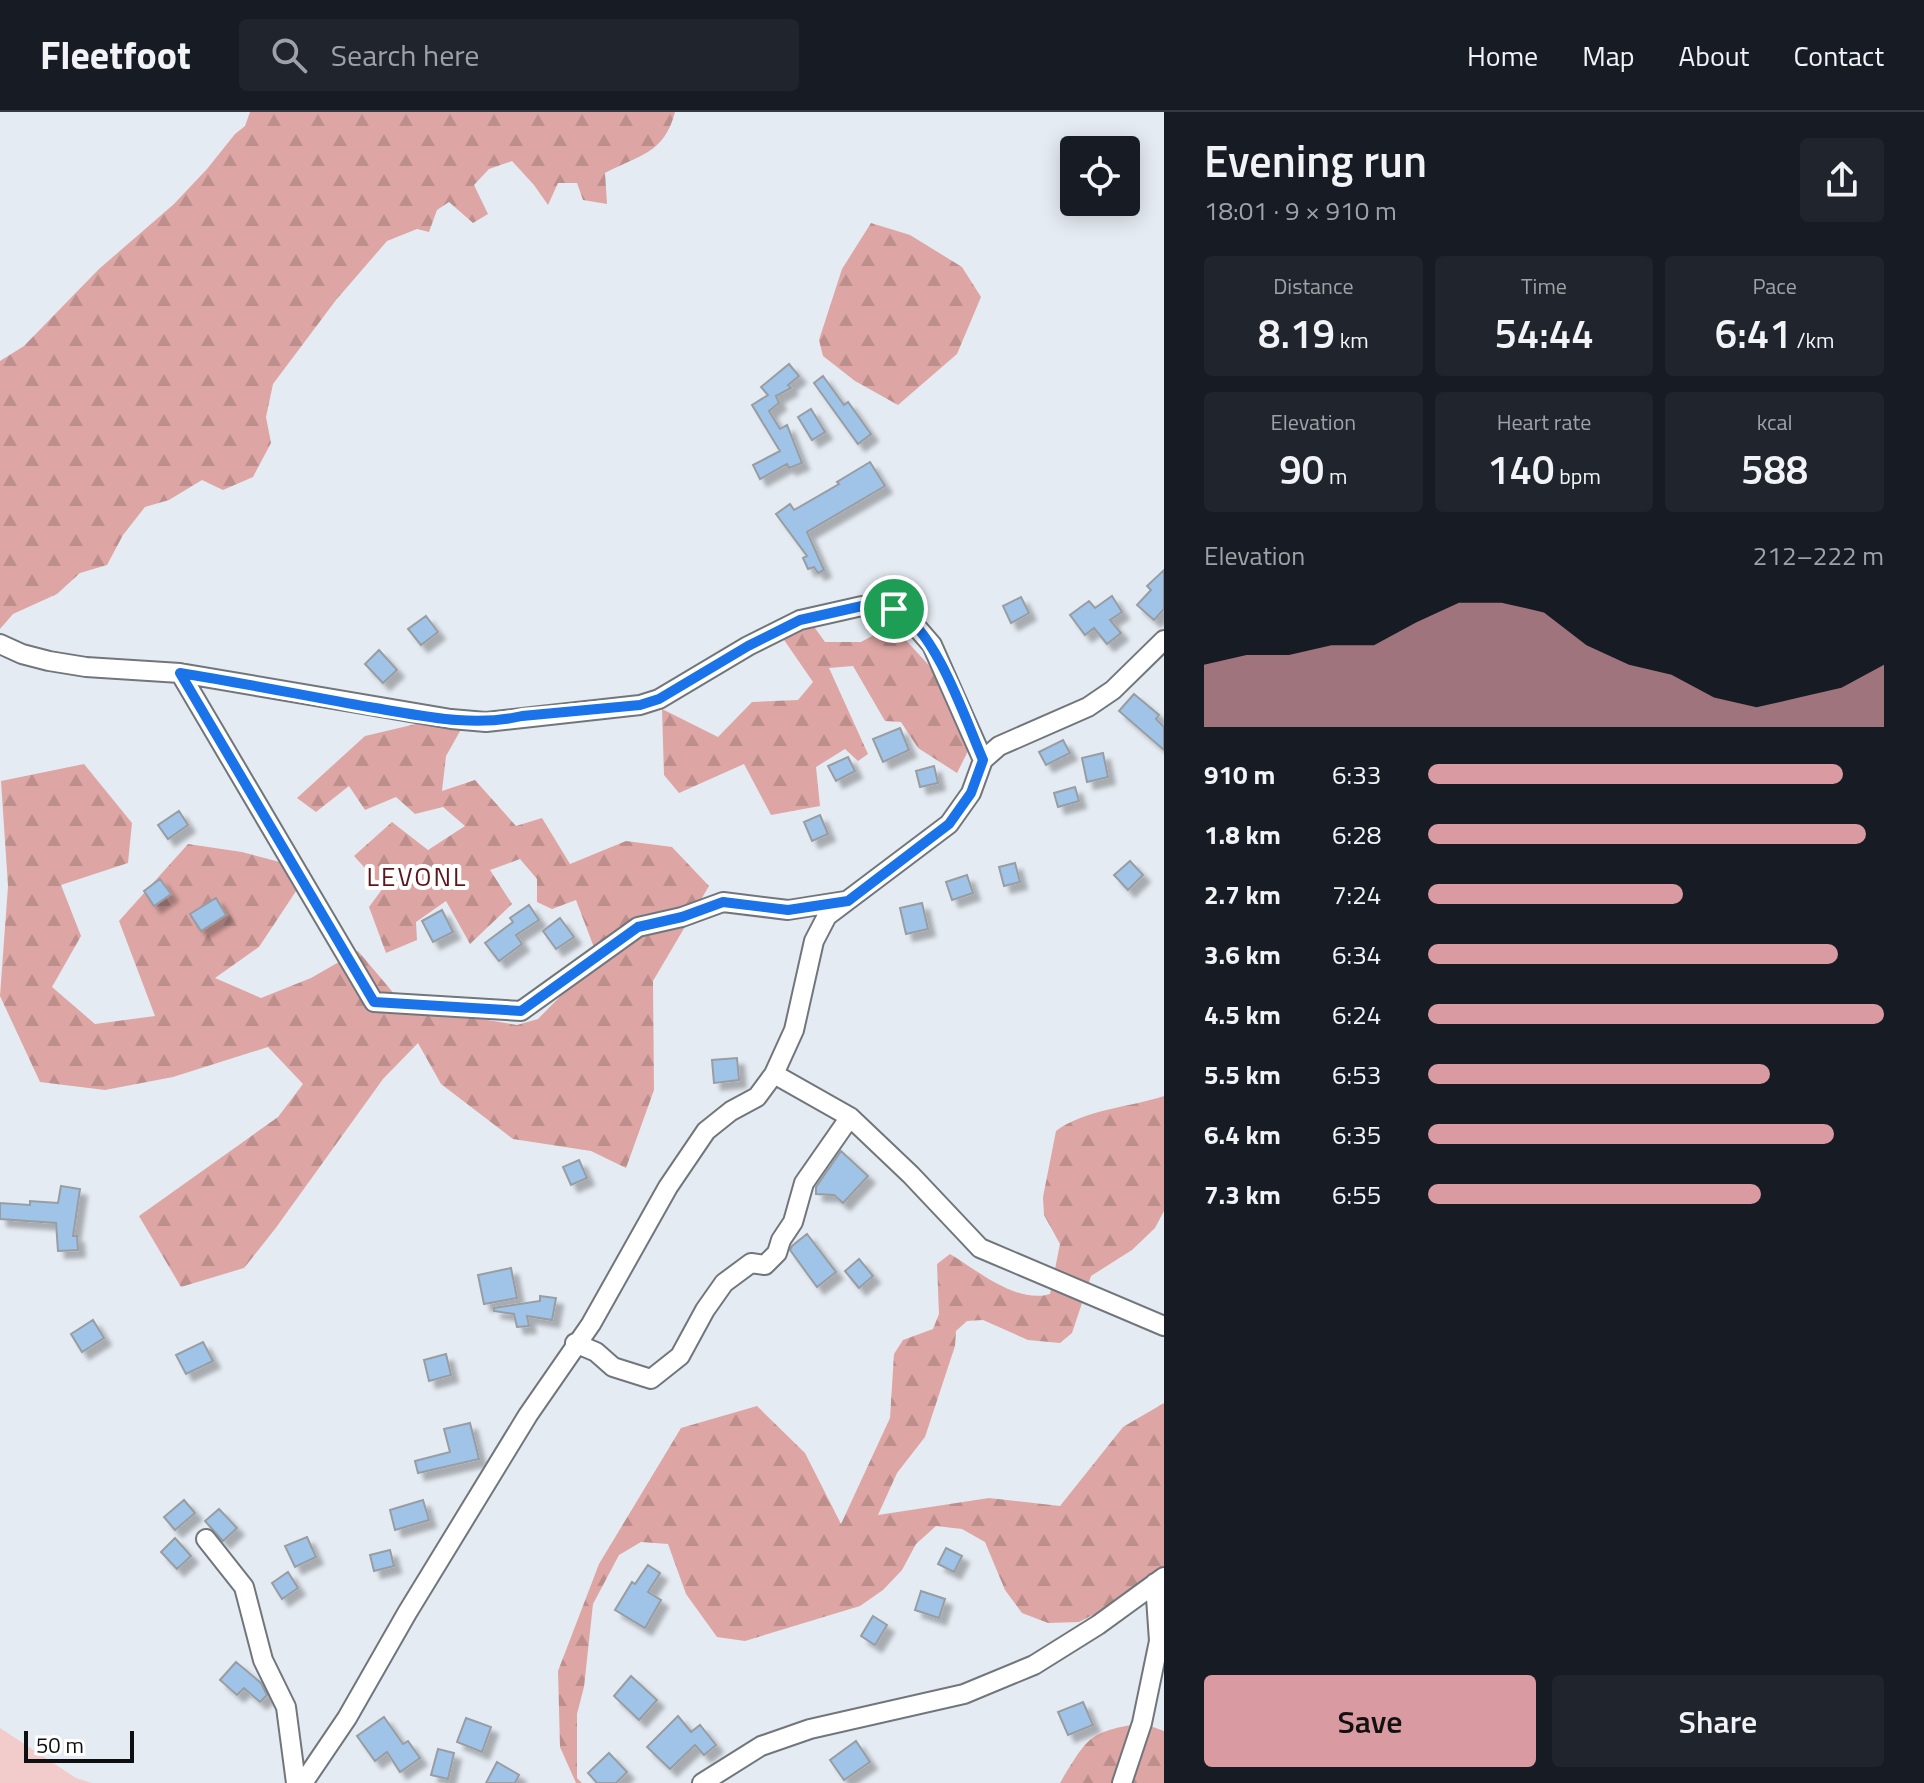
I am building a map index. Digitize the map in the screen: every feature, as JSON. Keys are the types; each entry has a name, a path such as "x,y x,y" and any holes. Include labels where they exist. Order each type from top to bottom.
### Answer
{"street":[{"path":"0,644 22,654 86,667 180,673 393,711 496,721 640,705 659,699 748,646 800,620 862,606 894,609 913,623 932,645 983,760"},
{"path":"303,1783 347,1718 509,1444 575,1343 591,1324 668,1187 706,1131 731,1111 757,1097 774,1074 794,1030 814,941 827,916 949,824 971,793 983,760 1012,738 1101,699 1164,640"},
{"path":"180,673 374,1002 521,1011 638,927 682,917 723,902 788,910 848,901"},
{"path":"774,1074 850,1117 911,1175 980,1248 1164,1326"},
{"path":"575,1343 596,1352 613,1367 651,1379 665,1370 680,1356 724,1283 751,1263 765,1265 777,1253 781,1240 793,1222 804,1183 850,1117"},
{"path":"206,1539 244,1587 263,1660 286,1707 296,1783"},
{"path":"702,1783 761,1746 810,1729 964,1694 1034,1665 1098,1625 1160,1580"},
{"path":"1122,1783 1142,1723 1159,1641 1160,1580"}],"shaded area":[{"path":"0,1728 76,1778 92,1783 0,1783"}],"green space":[{"path":"250,112 675,112 664,137 649,152 605,173 607,204 583,200 577,183 558,183 548,205 512,161 489,169 474,185 488,214 473,223 449,202 437,210 429,232 417,229 387,241 336,300 273,384 266,417 271,443 253,477 223,490 202,480 169,500 145,507 123,535 107,565 80,573 57,594 13,614 0,629 0,361 24,346 99,269 174,204 245,126"},
{"path":"871,223 910,235 962,267 981,297 957,354 898,405 855,381 823,356 819,340 842,269"},
{"path":"810,621 825,642 861,642 892,625 935,672 979,729 957,773 918,748 901,722 885,721 853,666 829,668 868,754 858,761 845,749 816,767 820,806 771,815 744,764 679,793 664,775 662,709 718,737 752,702 798,700 813,682 782,637"},
{"path":"416,724 463,726 446,756 442,791 475,780 516,826 542,818 570,864 626,841 672,847 709,886 653,981 654,1090 626,1168 591,1151 513,1139 441,1084 418,1043 383,1079 244,1268 181,1287 139,1216 278,1117 303,1084 268,1047 173,1077 105,1090 40,1082 0,996 8,886 1,781 84,764 132,823 128,863 61,885 81,936 52,987 95,1024 155,1016 119,921 188,844 242,852 310,870 259,947 215,978 261,998 311,978 358,951 396,996 452,1014 517,1025 538,1019 598,958 576,900 552,909 537,902 537,879 520,859 490,870 512,904 470,944 446,901 416,922 417,940 386,953 369,907 383,888 354,856 392,822 428,850 465,826 443,807 415,814 396,797 365,810 349,786 316,812 297,798 365,736"},
{"path":"1164,1096 1164,1211 1155,1228 1132,1250 1091,1276 1072,1333 1060,1343 1028,1340 983,1320 967,1321 956,1331 955,1346 925,1437 897,1473 878,1515 989,1498 1060,1506 1123,1427 1164,1403 1164,1581 1079,1622 1048,1623 1022,1613 1005,1590 985,1542 962,1529 936,1526 916,1544 902,1570 883,1590 860,1606 745,1641 717,1637 686,1594 668,1544 641,1542 619,1555 593,1604 584,1687 577,1714 577,1778 582,1783 576,1783 560,1747 558,1671 599,1564 681,1428 757,1406 805,1453 841,1524 890,1418 894,1354 903,1340 933,1329 939,1314 937,1264 950,1254 1011,1290 1037,1296 1050,1294 1060,1244 1044,1215 1043,1197 1056,1131 1080,1118"},
{"path":"1142,1723 1164,1731 1164,1783 1060,1783 1091,1739 1110,1730"}],"building":[{"path":"789,364 799,376 788,385 791,388 776,396 779,403 769,411 780,429 787,425 802,463 789,468 787,464 760,479 753,465 780,451 752,405 768,395 761,387"},
{"path":"823,376 844,405 848,402 871,434 858,444 814,383"},
{"path":"811,409 825,432 812,440 798,417"},
{"path":"870,462 885,486 807,532 824,570 818,573 814,567 808,569 803,558 807,556 776,514 790,504 794,510"},
{"path":"1164,570 1164,609 1154,620 1137,605 1151,590 1147,586"},
{"path":"1112,596 1122,612 1110,620 1121,633 1107,644 1094,628 1085,635 1070,615 1089,601 1095,608"},
{"path":"1021,597 1029,613 1011,623 1003,606"},
{"path":"426,616 438,632 421,645 408,629"},
{"path":"379,650 397,670 383,683 365,664"},
{"path":"1134,694 1159,715 1156,719 1164,727 1164,750 1119,711"},
{"path":"900,728 909,750 883,762 873,739"},
{"path":"1063,740 1070,753 1046,765 1039,752"},
{"path":"1103,753 1108,777 1087,782 1082,758"},
{"path":"848,757 855,771 836,781 828,766"},
{"path":"934,766 938,783 920,787 916,771"},
{"path":"1075,787 1079,801 1058,807 1054,793"},
{"path":"179,811 188,825 168,839 158,825"},
{"path":"820,815 828,834 812,841 804,822"},
{"path":"1130,861 1143,875 1128,890 1114,875"},
{"path":"1015,863 1020,882 1004,886 999,867"},
{"path":"967,875 973,893 952,900 946,882"},
{"path":"160,879 171,894 154,906 144,891"},
{"path":"216,898 226,915 201,931 190,914"},
{"path":"922,903 928,929 906,934 900,908"},
{"path":"529,905 539,920 516,935 522,944 499,961 485,943 513,922 510,918"},
{"path":"442,910 453,932 433,942 422,921"},
{"path":"560,918 574,937 556,949 543,931"},
{"path":"737,1058 739,1080 714,1083 712,1060"},
{"path":"841,1151 868,1176 843,1203 834,1195 816,1194 816,1187"},
{"path":"579,1160 587,1178 571,1185 563,1167"},
{"path":"61,1186 80,1189 73,1236 77,1236 78,1250 58,1251 56,1223 0,1219 0,1203 58,1203"},
{"path":"807,1234 836,1272 817,1287 790,1250"},
{"path":"859,1259 873,1276 859,1288 845,1271"},
{"path":"511,1268 517,1298 484,1304 478,1275"},
{"path":"540,1296 556,1298 552,1320 527,1316 529,1326 517,1327 514,1314 494,1311 494,1308 540,1301"},
{"path":"93,1320 104,1338 82,1352 71,1334"},
{"path":"203,1342 213,1361 186,1374 176,1355"},
{"path":"446,1354 451,1375 429,1381 424,1360"},
{"path":"470,1423 479,1459 418,1473 415,1461 450,1452 444,1429"},
{"path":"184,1500 195,1513 175,1530 164,1517"},
{"path":"423,1500 429,1520 395,1530 390,1510"},
{"path":"219,1509 237,1528 223,1541 205,1521"},
{"path":"307,1537 316,1557 295,1567 285,1546"},
{"path":"175,1538 191,1556 177,1569 161,1552"},
{"path":"946,1548 962,1556 954,1572 938,1564"},
{"path":"390,1550 394,1566 374,1571 370,1555"},
{"path":"648,1565 660,1573 648,1592 661,1600 645,1628 615,1610 632,1582 635,1584"},
{"path":"288,1572 298,1588 282,1599 272,1583"},
{"path":"921,1591 945,1599 939,1618 915,1610"},
{"path":"873,1616 887,1625 875,1645 861,1636"},
{"path":"236,1662 261,1683 267,1695 260,1702 244,1688 237,1695 220,1680"},
{"path":"631,1676 657,1700 639,1720 614,1696"},
{"path":"1083,1702 1093,1725 1068,1735 1058,1712"},
{"path":"678,1716 691,1732 700,1725 716,1745 704,1755 695,1745 670,1769 647,1747"},
{"path":"384,1717 403,1744 408,1741 420,1758 400,1772 387,1752 375,1761 357,1736"},
{"path":"466,1718 491,1727 482,1752 457,1742"},
{"path":"856,1741 870,1762 844,1780 830,1760"},
{"path":"438,1749 454,1753 448,1779 431,1775"},
{"path":"609,1753 627,1772 616,1783 597,1783 588,1773"},
{"path":"497,1762 519,1775 515,1783 486,1783"}],"district":[{"name":"LEVONL","path":"417,877"}],"route":[{"path":"862,606 894,609 913,623 932,645 983,760 971,793 949,824 848,901 788,910 723,902 682,917 638,927 521,1011 374,1002 180,673 393,711 486,722 640,705 659,699 748,646 800,620 862,606"}]}
